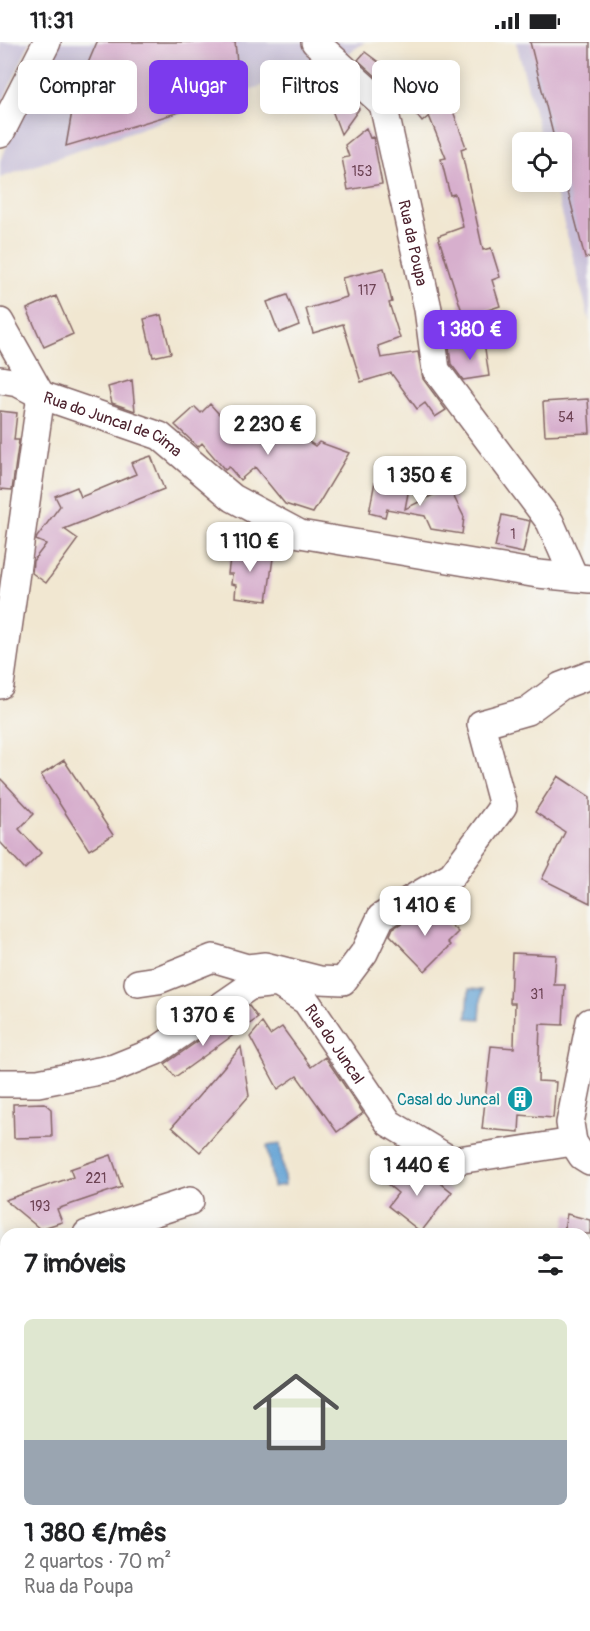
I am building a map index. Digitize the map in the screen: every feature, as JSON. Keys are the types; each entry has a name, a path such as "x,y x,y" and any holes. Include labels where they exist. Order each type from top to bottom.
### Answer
{"street":[{"path":"0,134 47,42"},
{"name":"Rua da Poupa","path":"315,42 383,104 428,309 436,370 550,522 582,578"},
{"path":"0,322 41,395"},
{"path":"0,380 18,383 41,395"},
{"name":"Rua do Juncal de Cima","path":"0,685 41,395 160,435 233,498 300,534 538,574 582,578"},
{"path":"138,983 158,980 213,958 247,968 265,966 320,980 343,981 364,953 381,917 452,875 503,806 481,724 527,711 561,686 590,675"},
{"name":"Rua do Juncal","path":"0,1083 38,1083 114,1068 156,1051 250,986 277,983 306,1001 389,1123 452,1161 582,1152"},
{"path":"582,1152 570,1123 590,1022"},
{"path":"106,1228 190,1201"}],"shaded area":[{"path":"0,42 30,42 22,60 18,60 18,68 0,108"},
{"path":"55,42 365,42 334,60 260,60 260,86 248,91 248,60 149,60 149,114 181,114 0,178 0,161 22,114 137,114 137,60 47,60"},
{"path":"516,42 590,42 590,322 556,192 572,192 572,132 539,132"}],"water":[{"path":"469,989 482,990 480,1019 467,1018"},
{"path":"280,1144 285,1185 273,1187 267,1146"}],"building":[{"path":"97,42 235,42 237,60 149,60 149,114 173,114 66,146 72,114 137,114 137,60 89,60"},
{"path":"530,42 590,42 590,257 585,258 568,192 572,192 572,132 552,132"},
{"path":"365,52 376,60 372,60 372,73 360,60 358,60"},
{"path":"333,114 355,114 341,134"},
{"path":"416,114 454,114 466,147 461,149 483,250 491,248 500,277 492,280 500,306 464,318 438,236 463,227 455,194 450,195 441,159 446,158 429,116 422,122"},
{"path":"366,128 370,138 373,137 382,184 348,190 342,158 349,157 345,145"},
{"path":"384,268 392,302 389,303 400,338 378,346 381,358 418,352 423,379 446,410 435,417 425,403 417,409 391,373 361,382 343,324 313,333 306,309 347,297 342,278"},
{"path":"287,295 299,325 279,333 267,302"},
{"path":"56,296 73,334 44,347 27,309"},
{"path":"161,315 171,353 153,357 144,319"},
{"path":"484,342 489,376 463,380 451,364 449,347"},
{"path":"132,380 135,411 112,403 108,387"},
{"path":"588,399 590,433 545,435 543,402"},
{"path":"210,404 237,434 246,426 258,435 274,419 315,446 319,442 349,453 313,513 285,504 255,467 240,480 229,467 225,470 202,443 198,447 175,425 195,407 201,413"},
{"path":"0,411 17,413 14,440 19,440 12,490 0,489"},
{"path":"151,456 164,489 64,529 78,539 46,583 32,573 33,561 46,544 36,540 37,537 60,506 55,496 77,487 81,497 136,474 131,463"},
{"path":"375,481 409,488 405,509 449,487 464,517 462,534 431,529 425,516 387,509 385,517 369,513"},
{"path":"502,515 530,521 523,553 495,547"},
{"path":"232,543 253,546 252,555 273,558 267,601 235,597 236,585 231,584 232,574 228,574"},
{"path":"64,760 113,835 89,850 41,775"},
{"path":"558,776 590,797 590,903 542,879 565,832 535,812"},
{"path":"0,778 34,814 19,829 41,853 25,869 0,842"},
{"path":"431,906 458,932 448,942 451,945 425,971 390,935 393,928"},
{"path":"512,953 556,955 554,985 565,985 563,1025 540,1024 538,1081 556,1082 553,1118 520,1115 519,1132 482,1129 491,1046 514,1048 515,1003 510,1003"},
{"path":"249,1006 258,1018 245,1027 238,1014"},
{"path":"237,1014 239,1031 175,1077 165,1064"},
{"path":"262,1023 270,1035 282,1027 311,1067 325,1057 363,1113 337,1132 297,1076 278,1089 250,1037"},
{"path":"241,1047 249,1096 200,1152 172,1127"},
{"path":"44,1103 51,1109 52,1137 14,1138 13,1104"},
{"path":"111,1155 122,1187 57,1209 62,1222 43,1228 39,1228 5,1200 73,1177 70,1169"},
{"path":"402,1166 413,1175 420,1167 452,1192 424,1228 416,1228 388,1206 398,1193 387,1184"},
{"path":"567,1214 590,1220 590,1228 564,1228"}],"place":[{"name":"Casal do Juncal","path":"520,1099"}]}
